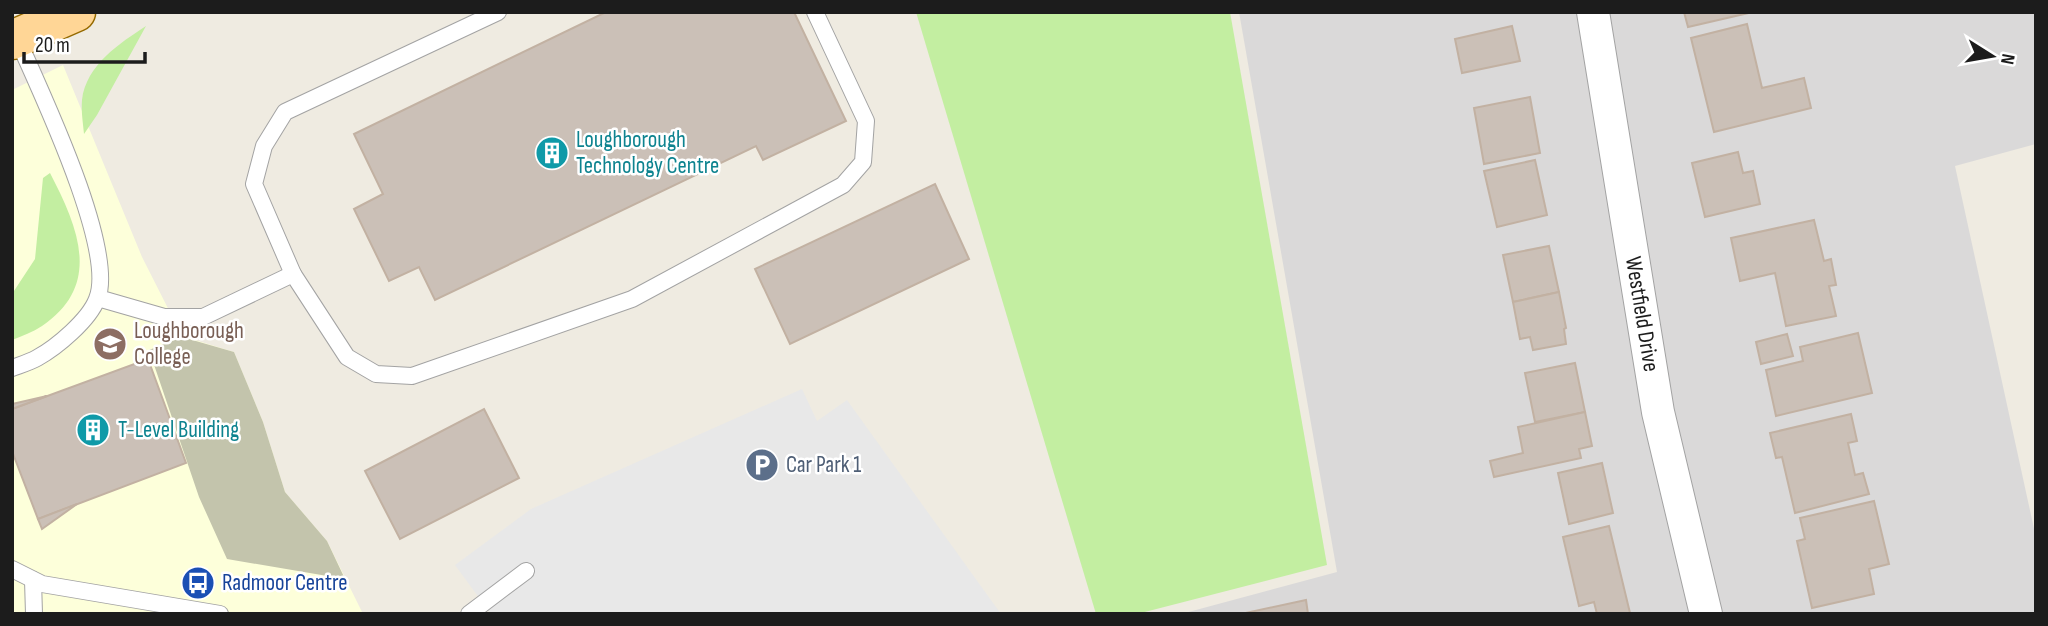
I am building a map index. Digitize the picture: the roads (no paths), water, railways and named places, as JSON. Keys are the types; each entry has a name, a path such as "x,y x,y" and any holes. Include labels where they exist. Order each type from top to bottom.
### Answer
{"main road":[{"path":"15,39 76,12"}],"street":[{"name":"Westfield Drive","path":"1593,12 1658,412 1706,614"}],"lane":[{"path":"498,12 285,112 264,146 254,184 293,274 347,357 376,374 412,376 632,299 843,185 863,162 866,121 815,12"},
{"path":"12,368 37,358 78,326 97,298 99,267 92,230 73,168 15,39"},
{"path":"97,298 164,317 203,317 293,274"},
{"path":"12,569 42,584 220,614"},
{"path":"469,614 526,571"},
{"path":"33,580 34,614"}],"place":[{"name":"Loughborough Technology Centre","path":"552,153"},
{"name":"Loughborough College","path":"110,344"},
{"name":"T-Level Building","path":"93,430"},
{"name":"Car Park 1","path":"762,465"},
{"name":"Radmoor Centre","path":"198,583"}]}
